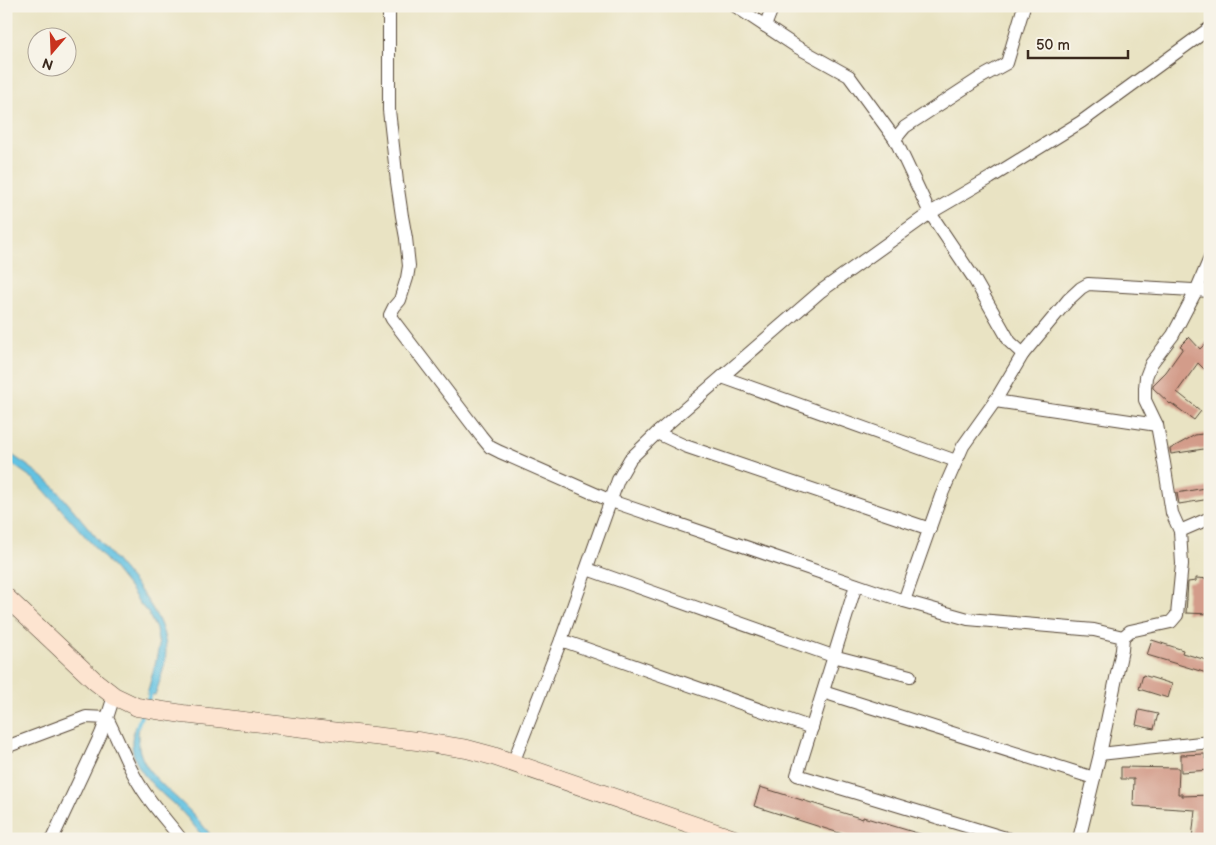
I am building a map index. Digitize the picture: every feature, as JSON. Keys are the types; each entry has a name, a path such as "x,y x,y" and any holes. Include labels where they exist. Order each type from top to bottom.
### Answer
{"street":[{"path":"389,6 389,110 397,182 409,261 404,291 390,315 468,421 490,446 611,501 904,601 968,619 1094,630 1123,637"},
{"path":"735,6 797,47 849,76 895,140 930,213 973,277 1010,342 1023,354"},
{"path":"765,26 773,6"},
{"path":"895,140 905,127 980,78 1007,63 1024,6"},
{"path":"513,763 561,640 618,480 630,459 657,433 821,291 930,213 1081,122 1210,28"},
{"path":"1079,839 1100,754 1122,650 1123,637 1130,631 1171,622 1177,614 1182,564 1180,531 1172,513 1156,425 1145,400 1146,377 1151,364 1173,334 1196,291 1210,258"},
{"path":"904,601 941,496 963,446 995,401 1023,354 1068,300 1088,284 1210,291"},
{"path":"722,376 956,461"},
{"path":"995,401 1156,425"},
{"path":"657,433 685,446 930,529"},
{"path":"1180,531 1210,518"},
{"path":"587,569 833,656 910,676"},
{"path":"856,585 798,775 1009,839"},
{"path":"6,597 96,682 114,696 137,707 467,749 493,756 734,839"},
{"path":"561,640 812,728"},
{"path":"823,692 1094,778"},
{"path":"52,839 101,734 114,696"},
{"path":"6,747 86,718 106,718"},
{"path":"106,718 141,788 181,839"},
{"path":"1100,754 1210,742"}],"water":[{"path":"6,451 56,489 149,603 163,630 166,650 165,661 155,695 147,694 159,646 156,629 148,613 115,570 35,480 6,460"},
{"path":"135,726 139,727 138,740 140,751 150,771 191,812 214,839 205,839 185,815 144,775 133,753 132,740"}],"building":[{"path":"1189,337 1200,349 1210,339 1210,364 1205,370 1198,363 1177,392 1201,411 1194,420 1170,404 1153,388 1153,385 1166,372 1183,348 1180,346"},
{"path":"1210,433 1210,448 1171,454 1170,449 1195,435"},
{"path":"1210,487 1210,499 1179,504 1177,493"},
{"path":"1196,578 1210,579 1210,614 1186,613 1188,582 1196,581"},
{"path":"1152,640 1183,650 1182,653 1210,661 1210,674 1147,655"},
{"path":"1143,675 1172,684 1168,698 1139,689"},
{"path":"1139,710 1158,714 1154,729 1136,725"},
{"path":"1205,754 1205,759 1210,759 1210,770 1181,772 1181,755"},
{"path":"1121,767 1179,768 1178,794 1182,794 1182,796 1210,795 1210,839 1192,839 1195,810 1133,806 1134,779 1121,779"},
{"path":"760,787 863,819 863,817 927,836 927,839 858,839 754,806"}],"waterway":[{"path":"146,704 152,690"},
{"path":"136,730 142,713"}]}
